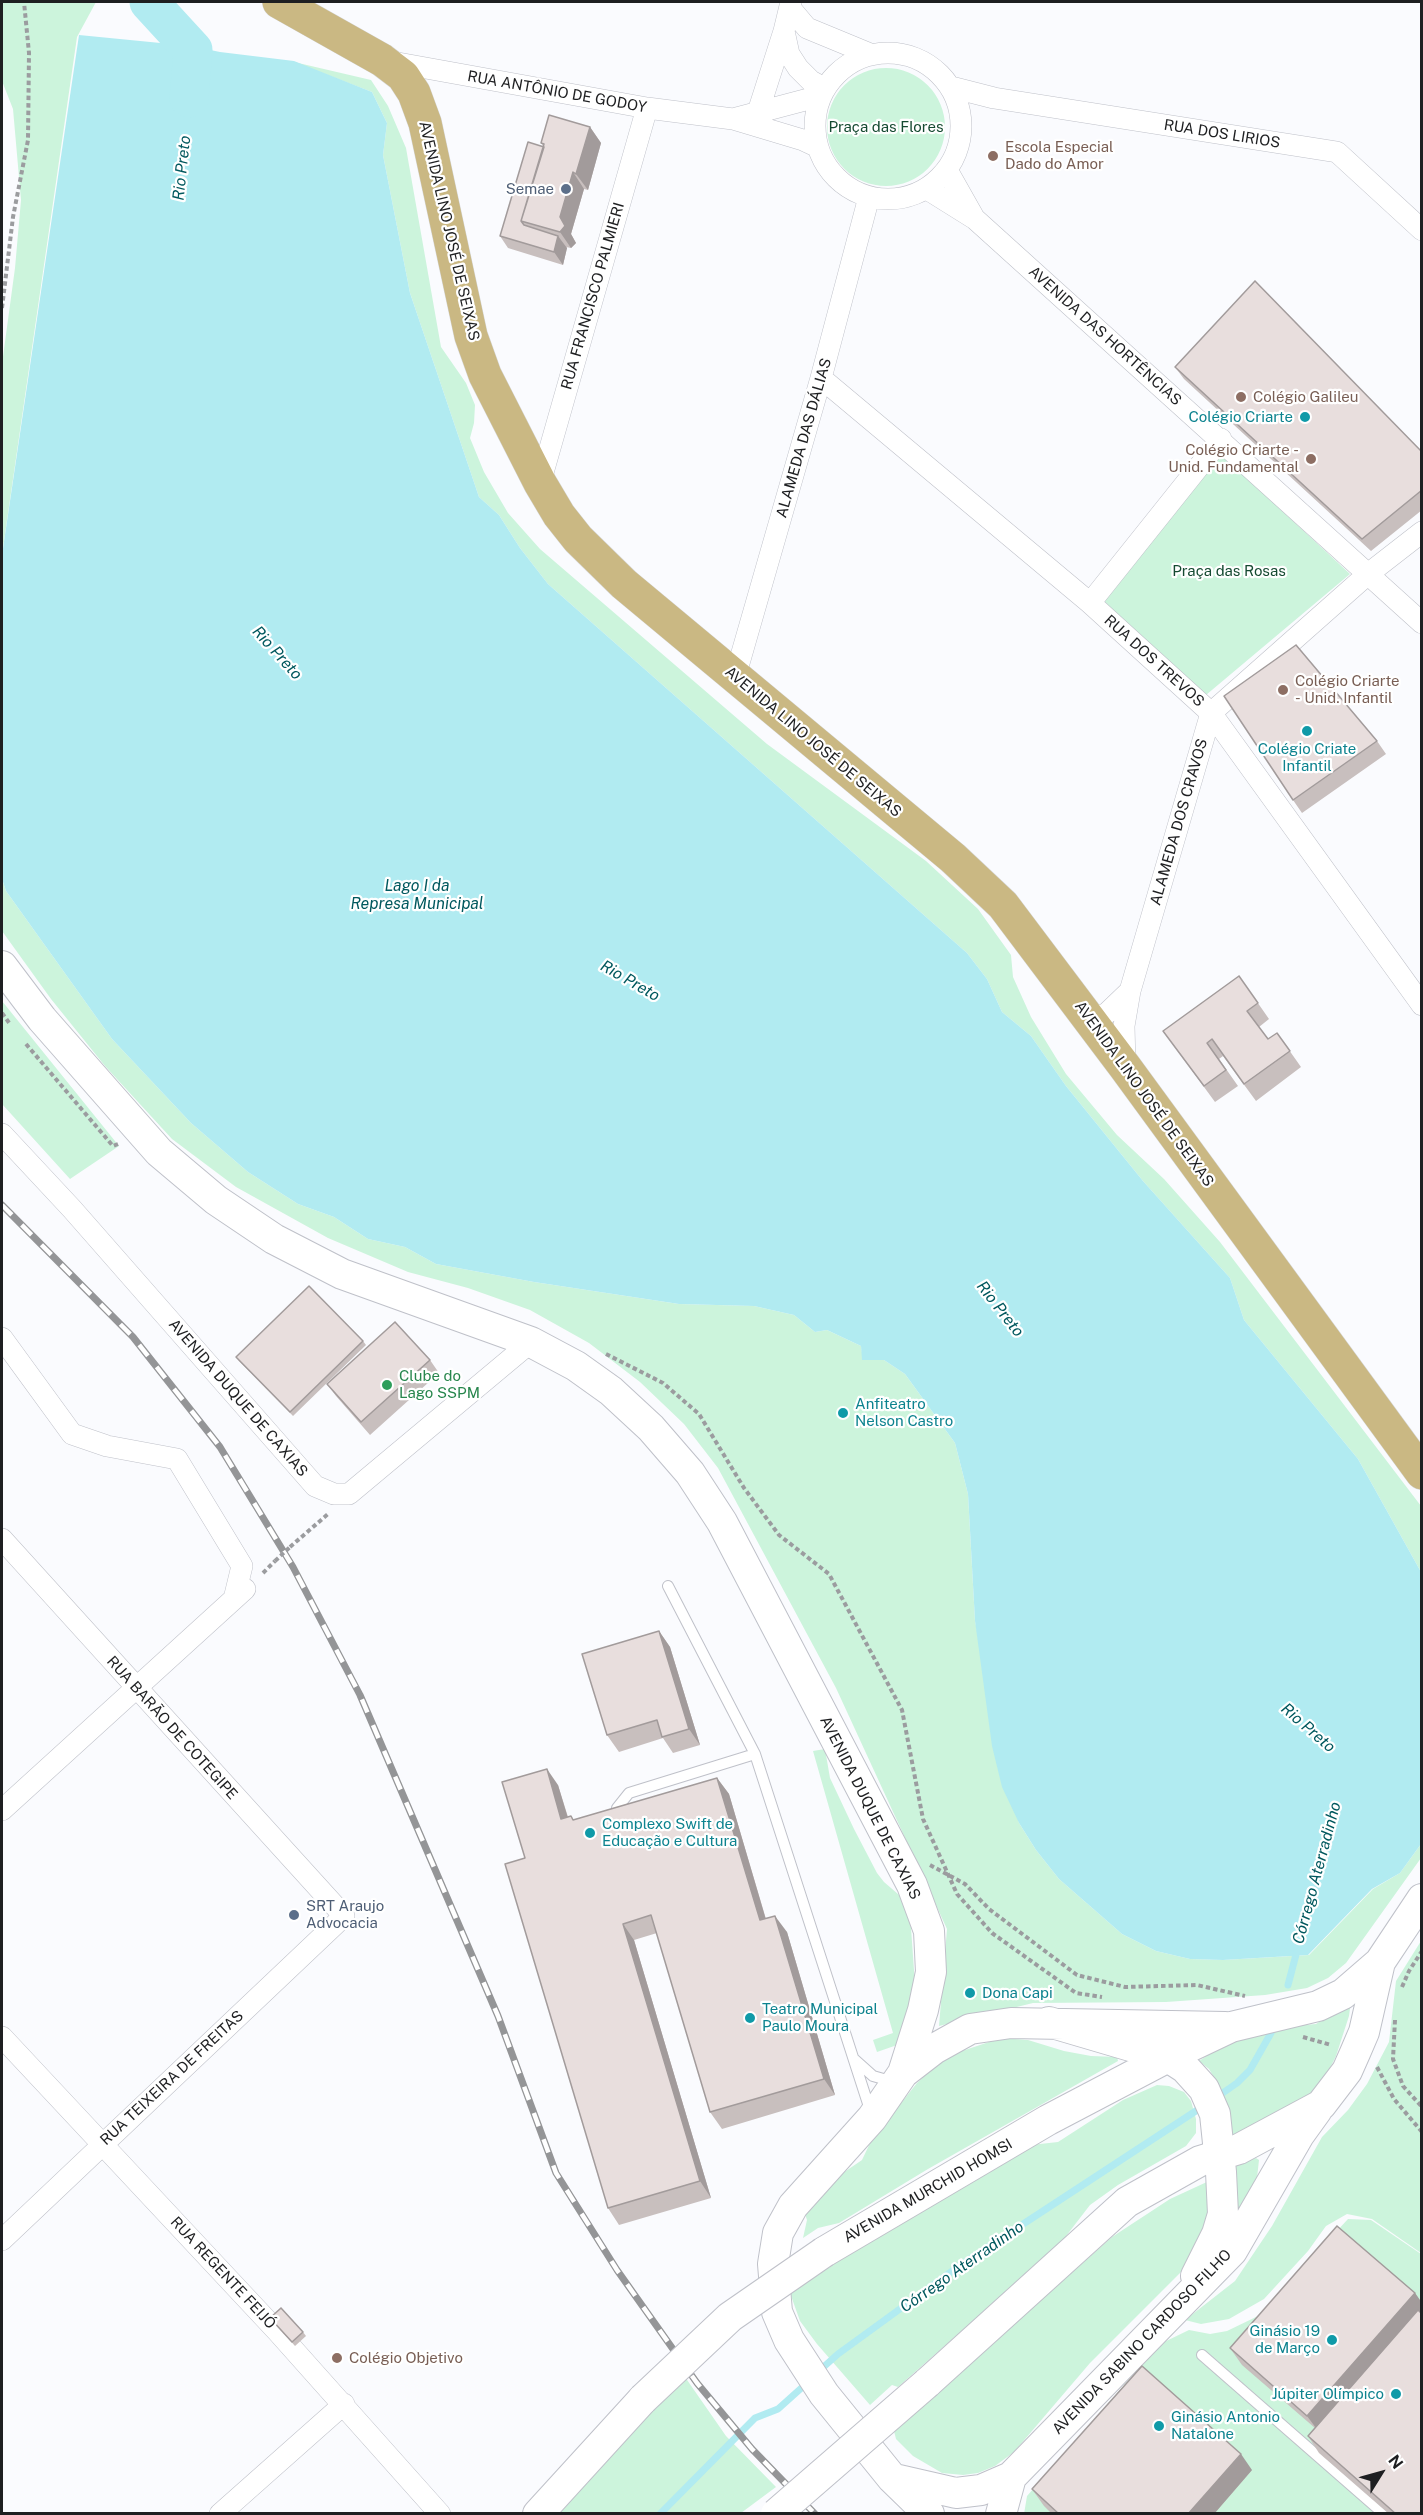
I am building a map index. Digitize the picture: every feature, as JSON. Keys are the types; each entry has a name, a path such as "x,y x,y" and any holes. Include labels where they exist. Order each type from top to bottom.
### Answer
{"main road":[{"name":"AVENIDA LINO JOSÉ DE SEIXAS","path":"279,2 382,60 403,76 414,93 421,109 442,197 471,336 485,375 540,483 559,515 595,557 624,584 944,850 1003,905 1125,1067 1422,1473"},
{"name":"AVENIDA DUQUE DE CAXIAS","path":"2,966 42,1019 159,1152 216,1200 274,1239 342,1274 531,1342 576,1366 610,1391 651,1428 690,1473 722,1522 912,1885 929,1931 931,1972 923,2010 900,2078 872,2118 793,2206 778,2233 773,2264 777,2312 789,2340 824,2394 892,2478"},
{"name":"AVENIDA MURCHID HOMSI","path":"538,2514 643,2399 730,2317 824,2252 1048,2120 1168,2057 1231,2027 1318,2006 1343,1994 1380,1962 1414,1910"},
{"name":"AVENIDA MURCHID HOMSI","path":"776,2514 927,2383 1127,2202 1200,2161 1239,2149 1320,2105 1347,2071 1364,2032 1380,1962"},
{"path":"1049,2022 1168,2057 1185,2068 1210,2102 1220,2155 1223,2214 1217,2234 1183,2300"},
{"path":"900,2078 934,2049 970,2030 1011,2023 1231,2027"},
{"name":"AVENIDA SABINO CARDOSO FILHO","path":"1001,2514 1011,2477 1232,2251 1299,2135 1320,2105"},
{"path":"892,2478 956,2493 981,2490 1011,2477"},
{"path":"892,2478 929,2514"}],"street":[{"path":"758,112 791,5"},
{"path":"791,5 807,28 870,54"},
{"path":"784,31 789,54 798,68 822,92"},
{"path":"893,52 916,57 936,69 951,87 961,114 961,134 957,152 947,170 927,189 909,197 869,197 847,187 829,170 818,147 814,130 815,112 822,92 844,67 870,54 893,52"},
{"name":"RUA ANTÔNIO DE GODOY","path":"382,60 646,108 733,119 803,140 818,147"},
{"name":"RUA DOS LIRIOS","path":"951,87 994,98 1337,152 1422,230"},
{"name":"RUA ANTÔNIO DE GODOY","path":"733,119 822,92"},
{"path":"961,114 994,98"},
{"name":"RUA FRANCISCO PALMIERI","path":"540,483 646,108"},
{"name":"AVENIDA DAS HORTÊNCIAS","path":"947,170 975,219"},
{"name":"AVENIDA DAS HORTÊNCIAS","path":"927,189 975,219 1422,623"},
{"name":"ALAMEDA DAS DÁLIAS","path":"735,677 821,378 869,197"},
{"name":"RUA DOS TREVOS","path":"821,378 1090,603 1211,713 1422,1005"},
{"path":"1090,603 1221,440"},
{"path":"1211,713 1368,574 1422,532"},
{"name":"ALAMEDA DOS CRAVOS","path":"1125,1067 1124,1026 1130,991 1211,713"},
{"name":"ALAMEDA DOS CRAVOS","path":"1088,1017 1106,1014 1130,991"},
{"name":"AVENIDA DUQUE DE CAXIAS","path":"2,1134 72,1209 315,1485 334,1494 349,1494 531,1342"},
{"path":"2,1338 72,1434 107,1446 177,1459 242,1566 241,1593 2,1810"},
{"name":"RUA BARÃO DE COTEGIPE","path":"2,1539 344,1916"},
{"name":"RUA TEIXEIRA DE FREITAS","path":"2,2240 344,1916"},
{"name":"RUA REGENTE FEIJÓ","path":"2,2037 344,2404 440,2514"},
{"path":"220,2514 344,2404"}],"lane":[{"path":"668,1586 755,1754 872,2118"},
{"path":"617,1808 630,1793 755,1754"},
{"path":"852,2057 873,2076 900,2078"},
{"path":"1202,2355 1384,2514"}],"path":[{"path":"2,308 13,217 28,140 28,54 24,2"},
{"path":"606,1353 663,1383 699,1414 744,1488 779,1535 829,1575 902,1710 923,1820 957,1894 992,1933 1076,1993 1108,1998"},
{"path":"275,1561 314,1527"},
{"path":"924,1861 965,1884 989,1909 1077,1975 1125,1987 1197,1985 1226,1993 1263,1999 1275,2004 1289,2034 1355,2053 1373,2061 1383,2075 1394,2099 1422,2132"},
{"path":"1399,1997 1409,1971 1422,1951"},
{"path":"1395,2016 1393,2059 1403,2086 1422,2107"}],"green space":[{"path":"2,2 96,2 77,37 2,555 2,364 15,268 21,200 13,109 2,81"},
{"path":"294,62 371,80 388,106 406,148 441,347 466,383 475,405 470,438 484,472 508,513 540,549 767,744 926,861 978,909 1011,955 1013,977 1031,1017 1066,1074 1117,1135 1164,1179 1220,1242 1421,1506 1421,1572 1358,1459 1244,1320 1230,1278 1143,1181 1066,1086 1031,1036 1002,1012 987,979 967,953 548,584 520,548 499,515 479,497 410,293 383,155 387,123 372,92"},
{"name":"Praça das Flores","path":"886,68 919,78 935,94 945,127 935,160 919,176 886,186 853,176 837,160 827,127 837,94 853,78"},
{"name":"Praça das Rosas","path":"1220,453 1350,574 1206,695 1102,600"},
{"path":"2,879 6,891 112,1039 191,1123 248,1172 298,1204 334,1217 368,1239 405,1247 436,1264 534,1282 679,1304 754,1306 794,1315 815,1332 827,1330 861,1346 863,1360 884,1360 905,1374 955,1443 968,1494 975,1621 1019,1823 1036,1850 1059,1879 1122,1934 1156,1951 1190,1959 1223,1960 1309,1955 1373,1889 1400,1873 1421,1844 1421,1858 1346,1963 1328,1978 1307,1988 1265,1995 1166,2002 1033,2003 939,2026 947,1929 836,1688 718,1468 684,1424 640,1382 589,1343 530,1310 468,1288 408,1272 328,1238 236,1187 172,1139 105,1066 51,999 2,931"},
{"path":"2,1001 119,1146 70,1179 2,1104"},
{"path":"825,1749 830,1778 854,1829 877,1873 905,1900 910,1914 915,1984 900,2044 877,2052 873,2040 893,2033 813,1751"},
{"path":"1421,1941 1421,2253 1372,2219 1347,2214 1326,2226 1308,2251 1264,2299 1229,2319 1201,2324 1185,2320 1235,2281 1272,2226 1322,2137 1348,2110 1367,2084 1389,2042 1396,1981"},
{"path":"1351,2001 1349,2016 1336,2056 1315,2092 1232,2139 1219,2086 1209,2069 1199,2061 1223,2045 1294,2023 1316,2024"},
{"path":"1001,2038 1028,2040 1064,2051 1091,2056 1117,2057 1118,2061 928,2169 839,2223 818,2228 803,2238 807,2220 805,2214 837,2177 862,2160 871,2141 917,2083 932,2069 956,2053"},
{"path":"1157,2085 1169,2086 1184,2092 1191,2101 1196,2119 1196,2133 1186,2146 1118,2185 1090,2205 1050,2253 898,2387 892,2385 870,2405 800,2321 790,2293 833,2265 839,2257 1031,2145 1058,2142 1123,2100"},
{"path":"1256,2158 1259,2160 1256,2187 1236,2223 1235,2166"},
{"path":"1209,2181 1213,2212 1195,2254 1180,2273 1090,2363 1014,2452 995,2466 978,2473 963,2475 942,2473 913,2456 896,2439 894,2431 1112,2237 1170,2199"},
{"path":"1348,2219 1371,2220 1421,2254 1421,2513 1024,2514 1027,2496 1160,2344 1189,2330 1210,2334 1227,2331 1258,2316"},
{"path":"685,2377 726,2436 776,2487 741,2513 551,2514"}],"water":[{"name":"Lago I da Represa Municipal","path":"79,35 191,46 294,61 372,92 387,123 383,155 410,293 479,497 499,515 520,548 548,584 967,953 987,979 1002,1012 1031,1036 1066,1086 1143,1181 1230,1278 1244,1320 1358,1459 1421,1572 1421,1844 1400,1873 1372,1889 1308,1955 1223,1960 1190,1959 1156,1951 1122,1934 1059,1879 1036,1850 1019,1823 1002,1787 992,1746 975,1621 968,1494 955,1443 905,1374 884,1360 862,1360 861,1346 827,1330 815,1332 794,1315 754,1306 679,1304 534,1282 436,1264 405,1247 368,1239 334,1217 298,1204 248,1172 191,1123 112,1039 6,891 2,879 2,555"}],"building":[{"path":"549,115 590,127 576,174 573,172 560,217 565,226 560,232 521,221 544,144 541,143"},
{"path":"528,142 544,147 521,221 524,225 558,236 554,252 500,236"},
{"name":"Colégio Criarte","path":"1255,281 1422,452 1422,490 1362,539 1175,367"},
{"name":"Colégio Criate Infantil","path":"1296,645 1377,741 1293,800 1224,696"},
{"path":"1239,976 1258,1003 1247,1011 1268,1039 1277,1033 1290,1051 1244,1084 1212,1039 1207,1043 1226,1070 1204,1086 1163,1031"},
{"path":"309,1286 363,1341 290,1412 236,1357"},
{"name":"Clube do Lago SSPM","path":"395,1322 430,1360 361,1422 327,1384"},
{"path":"659,1631 689,1729 662,1737 657,1720 607,1735 582,1654"},
{"name":"Teatro Municipal Paulo Moura","path":"547,1769 561,1819 571,1816 573,1820 717,1778 760,1920 775,1916 824,2079 710,2112 651,1915 623,1924 700,2181 608,2208 505,1864 525,1858 502,1782"},
{"name":"Ginásio 19 de Março","path":"1337,2226 1415,2293 1307,2416 1230,2348"},
{"path":"281,2308 303,2332 292,2342 270,2318"},
{"name":"Júpiter Olímpico","path":"1418,2310 1422,2314 1422,2514 1396,2514 1308,2436"},
{"name":"Ginásio Antonio Natalone","path":"1142,2366 1241,2454 1188,2514 1059,2514 1032,2489"}],"waterway":[{"name":"Rio Preto","path":"149,2 193,50 189,98"},
{"name":"Córrego Aterradinho","path":"1288,1985 1298,1947"},
{"name":"Córrego Aterradinho","path":"1217,2097 1237,2083 1250,2070 1271,2033"},
{"name":"Córrego Aterradinho","path":"819,2371 838,2354 959,2266 1205,2105"},
{"name":"Córrego Aterradinho","path":"660,2514 755,2418 778,2409 807,2383"}],"railway":[{"path":"2,1205 133,1337 220,1447 293,1567 360,1695 498,2016 556,2173 617,2270 697,2383 752,2449 815,2514"}],"place":[{"name":"Escola Especial Dado do Amor","path":"993,156"},
{"name":"Semae","path":"566,189"},
{"name":"Colégio Galileu","path":"1241,397"},
{"name":"Colégio Criarte","path":"1305,417"},
{"name":"Colégio Criarte - Unid. Fundamental","path":"1311,459"},
{"name":"Colégio Criarte - Unid. Infantil","path":"1283,690"},
{"name":"Colégio Criate Infantil","path":"1307,731"},
{"name":"Clube do Lago SSPM","path":"387,1385"},
{"name":"Anfiteatro Nelson Castro","path":"843,1413"},
{"name":"Complexo Swift de Educação e Cultura","path":"590,1833"},
{"name":"SRT Araujo Advocacia","path":"294,1915"},
{"name":"Dona Capi","path":"970,1993"},
{"name":"Teatro Municipal Paulo Moura","path":"750,2018"},
{"name":"Ginásio 19 de Março","path":"1332,2340"},
{"name":"Colégio Objetivo","path":"337,2358"},
{"name":"Júpiter Olímpico","path":"1396,2394"},
{"name":"Ginásio Antonio Natalone","path":"1159,2426"}]}
